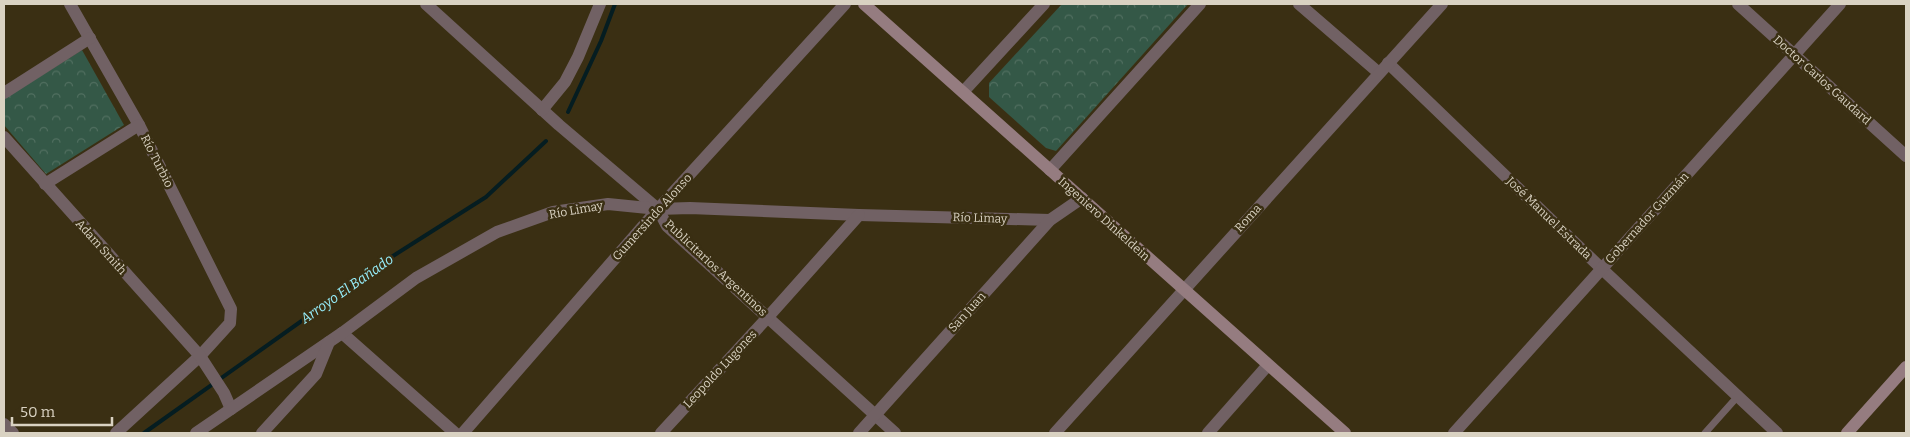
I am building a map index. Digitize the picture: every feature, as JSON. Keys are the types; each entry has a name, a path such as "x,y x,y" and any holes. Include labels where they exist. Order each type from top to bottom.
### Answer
{"main road":[{"name":"Ingeniero Dinkeldein","path":"864,4 1345,433"},
{"path":"1847,433 1906,367"}],"street":[{"name":"Río Turbio","path":"70,4 139,125 232,309 230,323 200,356"},
{"name":"Publicitarios Argentinos","path":"426,4 542,110 658,209 667,226 895,433"},
{"path":"542,110 565,82 578,57 600,4"},
{"name":"Gumersindo Alonso","path":"462,433 658,209 844,4"},
{"path":"963,92 1044,4"},
{"path":"1050,170 1200,4"},
{"path":"1300,4 1379,73"},
{"name":"Roma","path":"1055,433 1442,4"},
{"name":"Doctor Carlos Gaudard","path":"1738,4 1906,156"},
{"name":"Gobernador Guzmán","path":"1454,433 1840,4"},
{"path":"4,93 90,38"},
{"name":"José Manuel Estrada","path":"1388,63 1602,269 1777,433"},
{"path":"45,184 139,125"},
{"name":"Adam Smith","path":"4,137 200,356 224,393 231,409"},
{"name":"San Juan","path":"858,433 1050,220 1082,198"},
{"name":"Río Limay","path":"196,433 342,333 416,278 497,232 553,212 608,204 658,209 690,208 1050,220"},
{"name":"Leopoldo Lugones","path":"661,433 768,318 858,215"},
{"path":"342,333 455,433"},
{"path":"262,433 316,374 329,342"},
{"path":"116,433 200,356"},
{"path":"1208,433 1268,365"},
{"path":"4,424 13,433"}],"lane":[{"path":"1706,433 1738,396"}],"green space":[{"path":"1062,4 1188,4 1056,151 1046,148 989,97 989,83"},
{"path":"82,50 124,125 46,174 4,125 4,99"}],"waterway":[{"name":"Arroyo El Bañado","path":"568,112 601,41 615,4"},
{"name":"Arroyo El Bañado","path":"144,433 393,256 486,197 546,141"}]}
